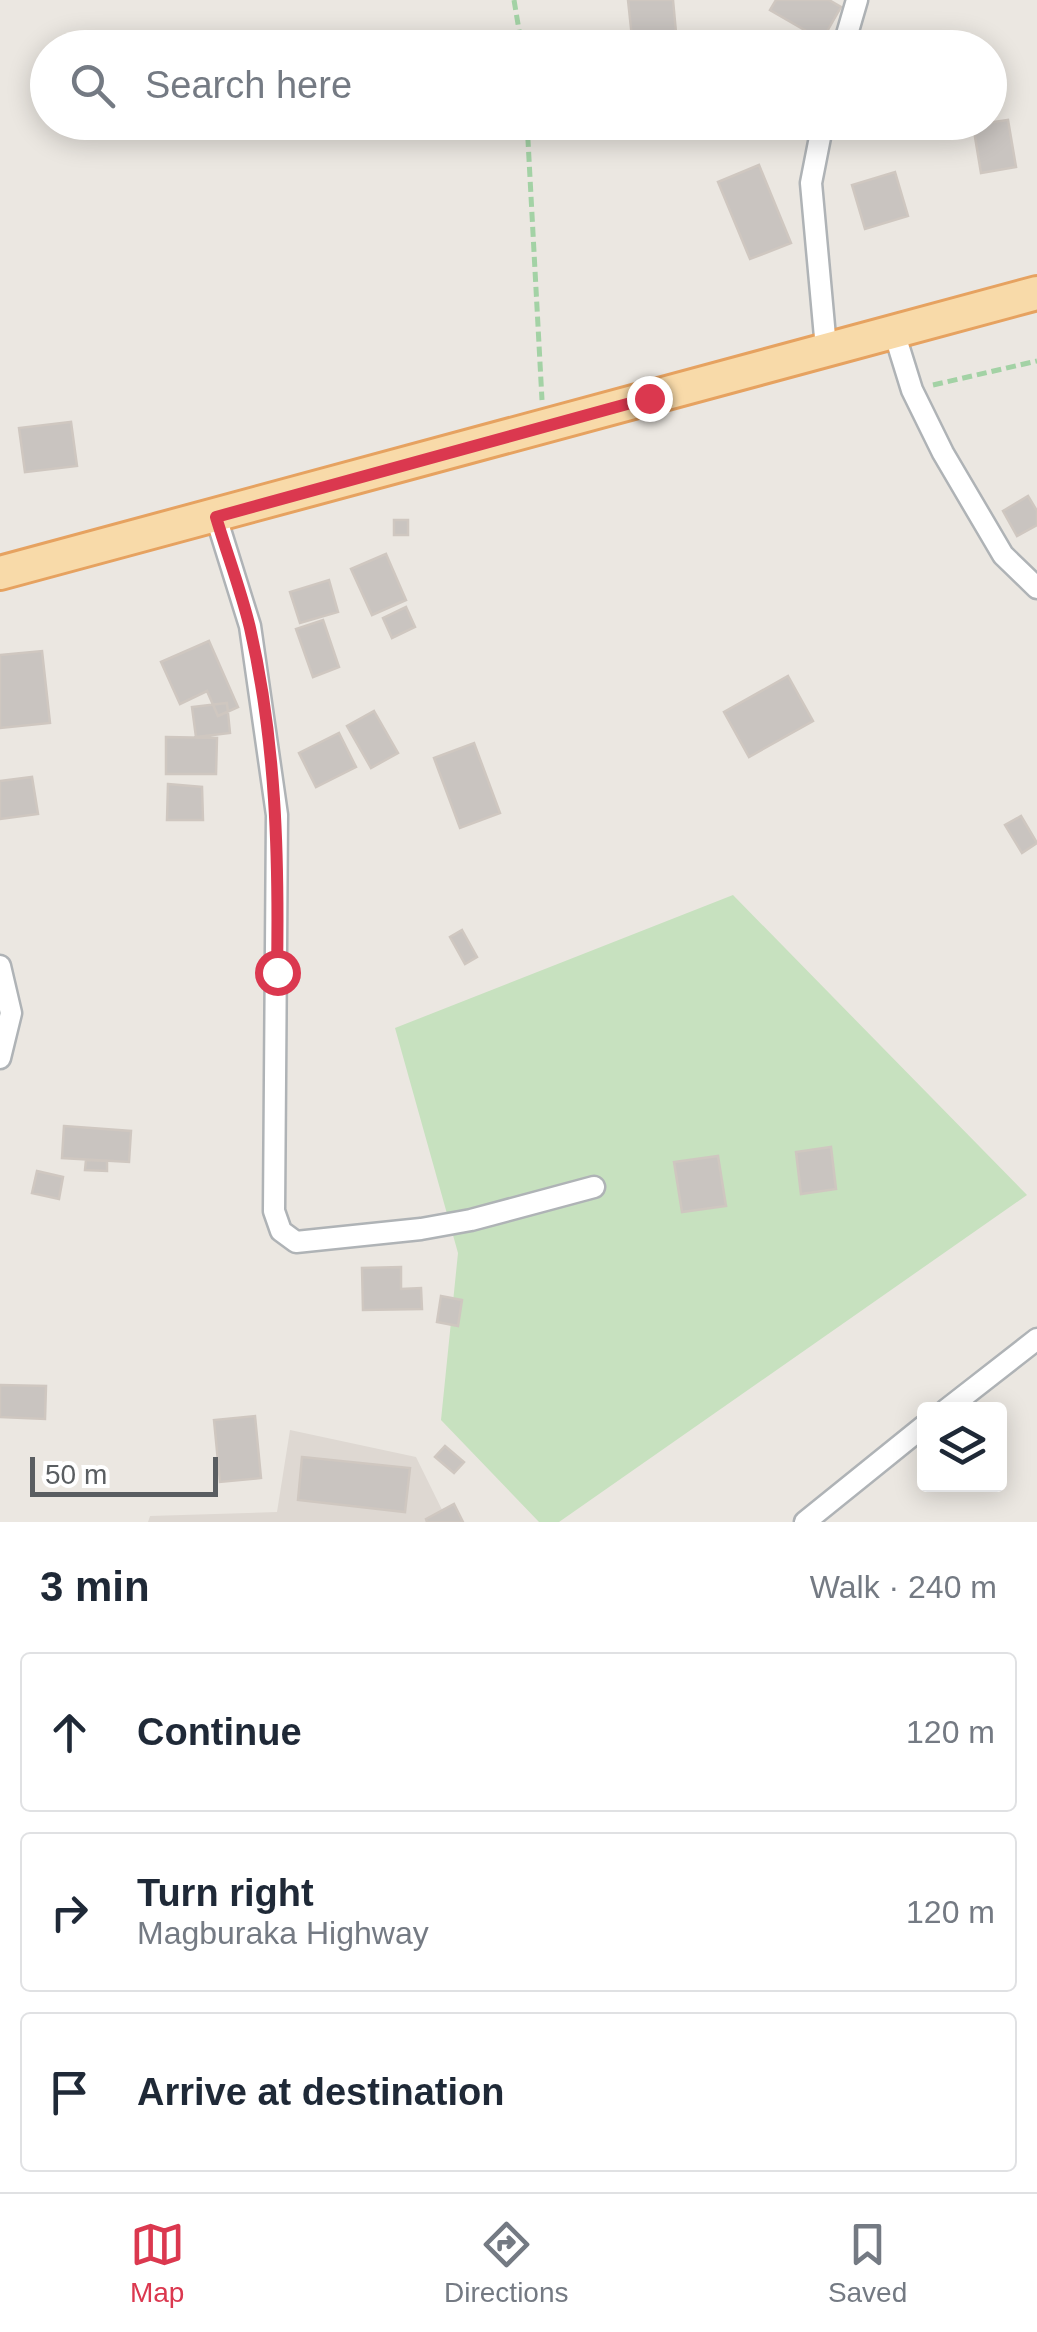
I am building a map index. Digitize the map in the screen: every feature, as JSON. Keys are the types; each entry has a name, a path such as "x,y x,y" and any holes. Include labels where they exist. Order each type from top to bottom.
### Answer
{"main road":[{"path":"0,573 1037,292"}],"street":[{"path":"848,30 857,0"},
{"path":"819,140 810,183 826,348"},
{"path":"894,332 912,390 943,453 1003,555 1037,588"},
{"path":"216,517 250,626 278,816 274,1211 281,1230 296,1242 421,1229 471,1220 594,1186"},
{"path":"0,966 11,1013 0,1058"},
{"path":"956,1402 1037,1340"},
{"path":"805,1522 917,1432"}],"path":[{"path":"514,0 519,30"},
{"path":"527,140 543,428"},
{"path":"912,390 1037,361"}],"shaded area":[{"path":"290,1430 416,1457 448,1522 148,1522 150,1516 277,1512"}],"green space":[{"path":"733,895 1027,1195 559,1522 539,1522 441,1420 458,1253 395,1028"}],"building":[{"path":"628,0 673,0 676,30 631,30"},
{"path":"776,0 829,0 841,7 828,30 805,30 770,10"},
{"path":"1007,120 1016,167 981,173 976,140 1007,140"},
{"path":"759,165 791,243 750,259 718,182"},
{"path":"895,172 908,216 865,229 852,185"},
{"path":"71,422 77,466 25,472 19,428"},
{"path":"1028,496 1037,511 1037,525 1017,536 1003,511"},
{"path":"394,520 408,520 408,535 394,535"},
{"path":"386,554 406,600 372,615 351,569"},
{"path":"329,580 338,612 300,623 290,592"},
{"path":"406,607 415,627 392,638 383,618"},
{"path":"323,620 339,667 313,677 296,629"},
{"path":"209,641 238,707 218,716 207,691 180,704 161,662"},
{"path":"42,651 50,723 0,728 0,655"},
{"path":"788,676 813,721 749,757 724,712"},
{"path":"227,703 230,733 196,737 192,707"},
{"path":"374,711 398,753 371,768 347,726"},
{"path":"339,733 356,767 316,787 299,753"},
{"path":"166,737 217,738 216,774 166,774"},
{"path":"474,743 500,813 460,828 434,758"},
{"path":"32,777 38,814 0,819 0,781"},
{"path":"168,784 202,787 203,820 167,820"},
{"path":"1021,816 1037,843 1022,853 1005,825"},
{"path":"462,930 477,957 465,964 450,937"},
{"path":"64,1126 131,1131 129,1162 62,1158"},
{"path":"831,1147 836,1189 801,1194 796,1152"},
{"path":"718,1156 726,1206 682,1212 674,1162"},
{"path":"86,1160 107,1161 107,1171 85,1170"},
{"path":"37,1171 63,1177 59,1199 32,1193"},
{"path":"401,1267 401,1289 421,1288 422,1309 363,1310 362,1268"},
{"path":"441,1296 462,1300 458,1326 437,1322"},
{"path":"0,1385 46,1386 45,1419 0,1417"},
{"path":"255,1416 261,1478 220,1482 214,1420"},
{"path":"445,1446 464,1462 454,1473 435,1457"},
{"path":"302,1457 410,1468 405,1512 298,1500"},
{"path":"454,1504 463,1522 427,1522 426,1519"}],"route":[{"path":"277,972 278,816 262,694 250,626 216,517 649,398"}]}
